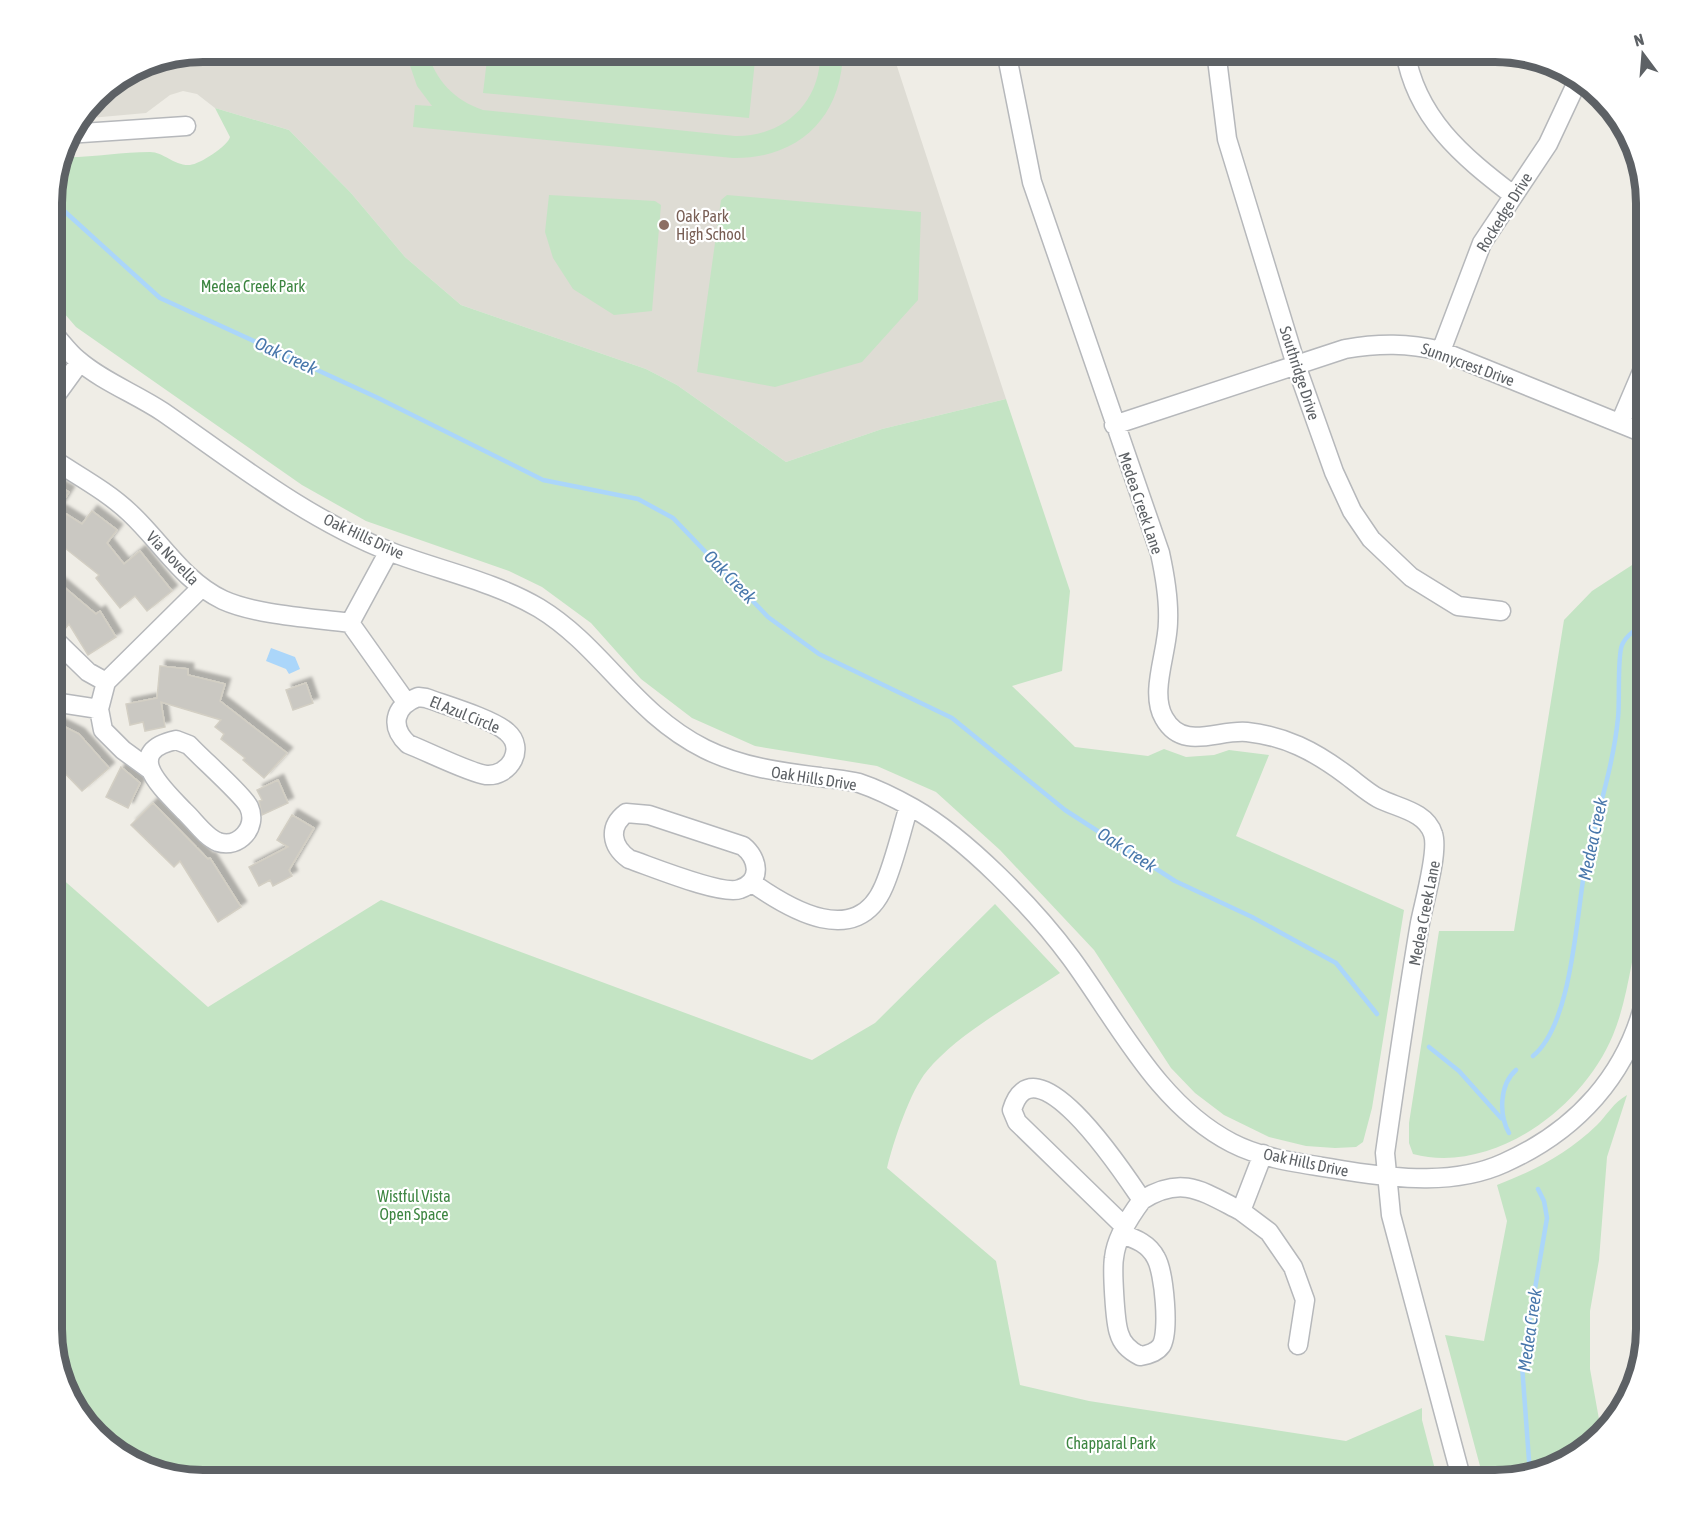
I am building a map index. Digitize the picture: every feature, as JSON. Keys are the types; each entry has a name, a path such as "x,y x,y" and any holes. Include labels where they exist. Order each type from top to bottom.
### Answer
{"street":[{"name":"Medea Creek Lane","path":"1007,62 1032,182 1160,554 1166,580 1168,622 1164,665 1156,694 1158,707 1165,721 1178,732 1194,738 1245,732 1293,742 1320,756 1377,798 1420,815 1433,833 1436,853 1427,882 1416,950 1385,1153 1385,1176 1391,1215 1459,1471"},
{"name":"Southridge Drive","path":"1217,62 1227,139 1296,365 1334,472 1352,511 1371,539 1411,577 1458,606 1500,611"},
{"path":"1408,62 1413,83 1431,118 1455,149 1513,195"},
{"name":"Rockedge Drive","path":"1441,351 1482,243 1548,144 1575,87"},
{"path":"79,134 186,126"},
{"name":"Oak Hills Drive","path":"62,343 80,362 142,398 299,505 388,551 494,586 541,609 579,639 655,717 707,750 764,769 858,783 909,806 934,821 970,849 1047,928 1169,1094 1194,1118 1233,1144 1283,1160 1385,1176 1440,1178 1496,1167 1541,1145 1571,1122 1613,1076 1636,1031"},
{"name":"Sunnycrest Drive","path":"1114,425 1345,350 1376,344 1413,344 1441,351 1635,429"},
{"path":"62,387 80,362"},
{"path":"1620,423 1635,387"},
{"name":"Via Novella","path":"62,465 112,497 201,588 225,601 247,608 350,623"},
{"path":"350,623 388,551"},
{"path":"149,769 152,753 160,743 176,740 189,745 249,806 252,821 247,833 241,839 229,843 212,839 155,782 149,769 123,750 103,729 99,709 106,682 201,588"},
{"name":"El Azul Circle","path":"350,623 406,702"},
{"path":"62,647 88,672 106,682"},
{"name":"El Azul Circle","path":"426,698 501,728 514,741 516,749 513,761 501,773 485,775 408,744 399,735 395,725 397,712 406,702 426,698"},
{"path":"62,703 99,709"},
{"path":"751,882 779,903 815,918 835,921 858,914 874,901 884,887 909,806"},
{"path":"626,813 649,815 743,846 753,854 756,862 756,871 751,882 739,890 717,888 629,859 615,845 615,826 626,813"},
{"path":"1142,1200 1109,1149 1049,1090 1035,1086 1024,1089 1016,1096 1012,1110 1017,1122 1124,1230 1148,1247 1161,1269 1166,1331 1160,1347 1151,1354 1140,1356 1130,1351 1118,1332 1114,1259 1124,1230 1142,1200 1160,1188 1180,1185 1204,1191 1241,1211 1269,1232 1293,1267 1305,1300 1298,1345"},
{"path":"1241,1211 1263,1154"}],"shaded area":[{"name":"Oak Park High School","path":"193,62 896,62 1006,399 882,429 786,462 677,385 646,369 461,305 405,257 351,193 289,130 215,108 197,94 183,91 170,95 146,113 90,118 109,96 132,80 157,69"}],"green space":[{"path":"409,62 431,62 441,80 455,95 483,110 735,136 753,135 784,123 797,113 807,101 814,86 819,62 842,62 835,96 825,114 812,130 797,142 778,151 733,158 413,127 415,105 432,106 417,86"},
{"path":"487,62 755,62 749,118 483,93"},
{"name":"Medea Creek Park","path":"215,108 289,130 351,193 405,257 461,305 646,369 677,385 786,462 882,429 1006,399 1070,591 1062,671 1012,686 1075,747 1148,756 1164,749 1186,757 1214,755 1229,750 1269,755 1236,836 1404,910 1372,1108 1363,1142 1356,1147 1335,1148 1306,1146 1269,1137 1224,1115 1195,1093 1171,1068 1094,950 1000,850 936,792 877,766 755,746 692,718 641,679 591,623 542,587 509,571 366,521 302,485 76,327 62,311 62,193 69,157 150,152 184,165 190,165 219,150 230,137"},
{"path":"549,195 655,201 661,205 652,311 614,315 573,289 553,258 545,232"},
{"path":"727,195 921,212 918,300 862,362 775,387 697,372 721,200"},
{"path":"1635,563 1636,945 1619,1019 1599,1062 1580,1087 1558,1110 1532,1130 1504,1145 1474,1155 1443,1158 1413,1154 1409,1143 1409,1123 1439,931 1514,931 1564,620 1592,591"},
{"name":"Wistful Vista Open Space","path":"62,879 208,1007 381,900 812,1060 875,1023 995,904 1060,973 972,1031 940,1057 927,1071 908,1104 887,1168 996,1261 1020,1385 1089,1401 1346,1441 1422,1408 1422,1420 1435,1471 202,1471 175,1468 148,1460 124,1447 96,1423 72,1384 64,1357 62,1339"},
{"path":"1627,1095 1607,1157 1599,1260 1590,1311 1590,1369 1600,1424 1573,1447 1549,1460 1522,1468 1481,1471 1445,1335 1484,1341 1507,1221 1497,1185 1524,1174 1562,1153 1597,1125"}],"water":[{"path":"271,648 295,657 300,669 289,674 286,669 266,661"}],"building":[{"path":"62,488 69,492 62,503"},
{"path":"92,511 117,530 107,543 124,564 140,551 172,591 147,611 135,596 120,608 96,578 99,575 62,546 62,512 82,524"},
{"path":"62,585 96,614 100,611 116,637 88,655 69,624 65,629 62,626"},
{"path":"160,666 188,669 188,675 225,684 220,701 287,753 264,778 243,760 245,758 221,739 224,734 215,727 221,720 161,702 165,727 145,731 143,722 130,725 126,704 157,698"},
{"path":"306,683 313,703 293,710 286,690"},
{"path":"62,726 79,734 109,768 82,791 62,770"},
{"path":"121,767 140,783 128,808 106,797"},
{"path":"278,780 288,803 262,815 259,801 262,800 257,790"},
{"path":"153,803 208,859 210,858 241,907 218,922 180,861 174,867 131,825"},
{"path":"292,815 314,828 289,870 292,876 273,886 270,880 259,886 249,867 288,847 277,840"}],"waterway":[{"name":"Oak Creek","path":"62,209 160,298 376,397 543,480 638,499 673,518 768,617 819,654 952,718 1065,810 1175,881 1252,917 1336,963 1377,1014"},
{"name":"Medea Creek","path":"1533,1056 1546,1041 1564,997 1584,874 1616,738 1620,651 1626,638 1635,630"},
{"name":"Oak Creek","path":"1429,1047 1459,1071 1501,1118"},
{"name":"Medea Creek","path":"1509,1133 1503,1118 1502,1100 1506,1084 1516,1070"},
{"name":"Medea Creek","path":"1529,1466 1522,1365 1547,1218 1544,1201 1538,1189"}],"place":[{"name":"Oak Park High School","path":"664,225"}],"park label":[{"name":"Chapparal Park","path":"1111,1443"}]}
